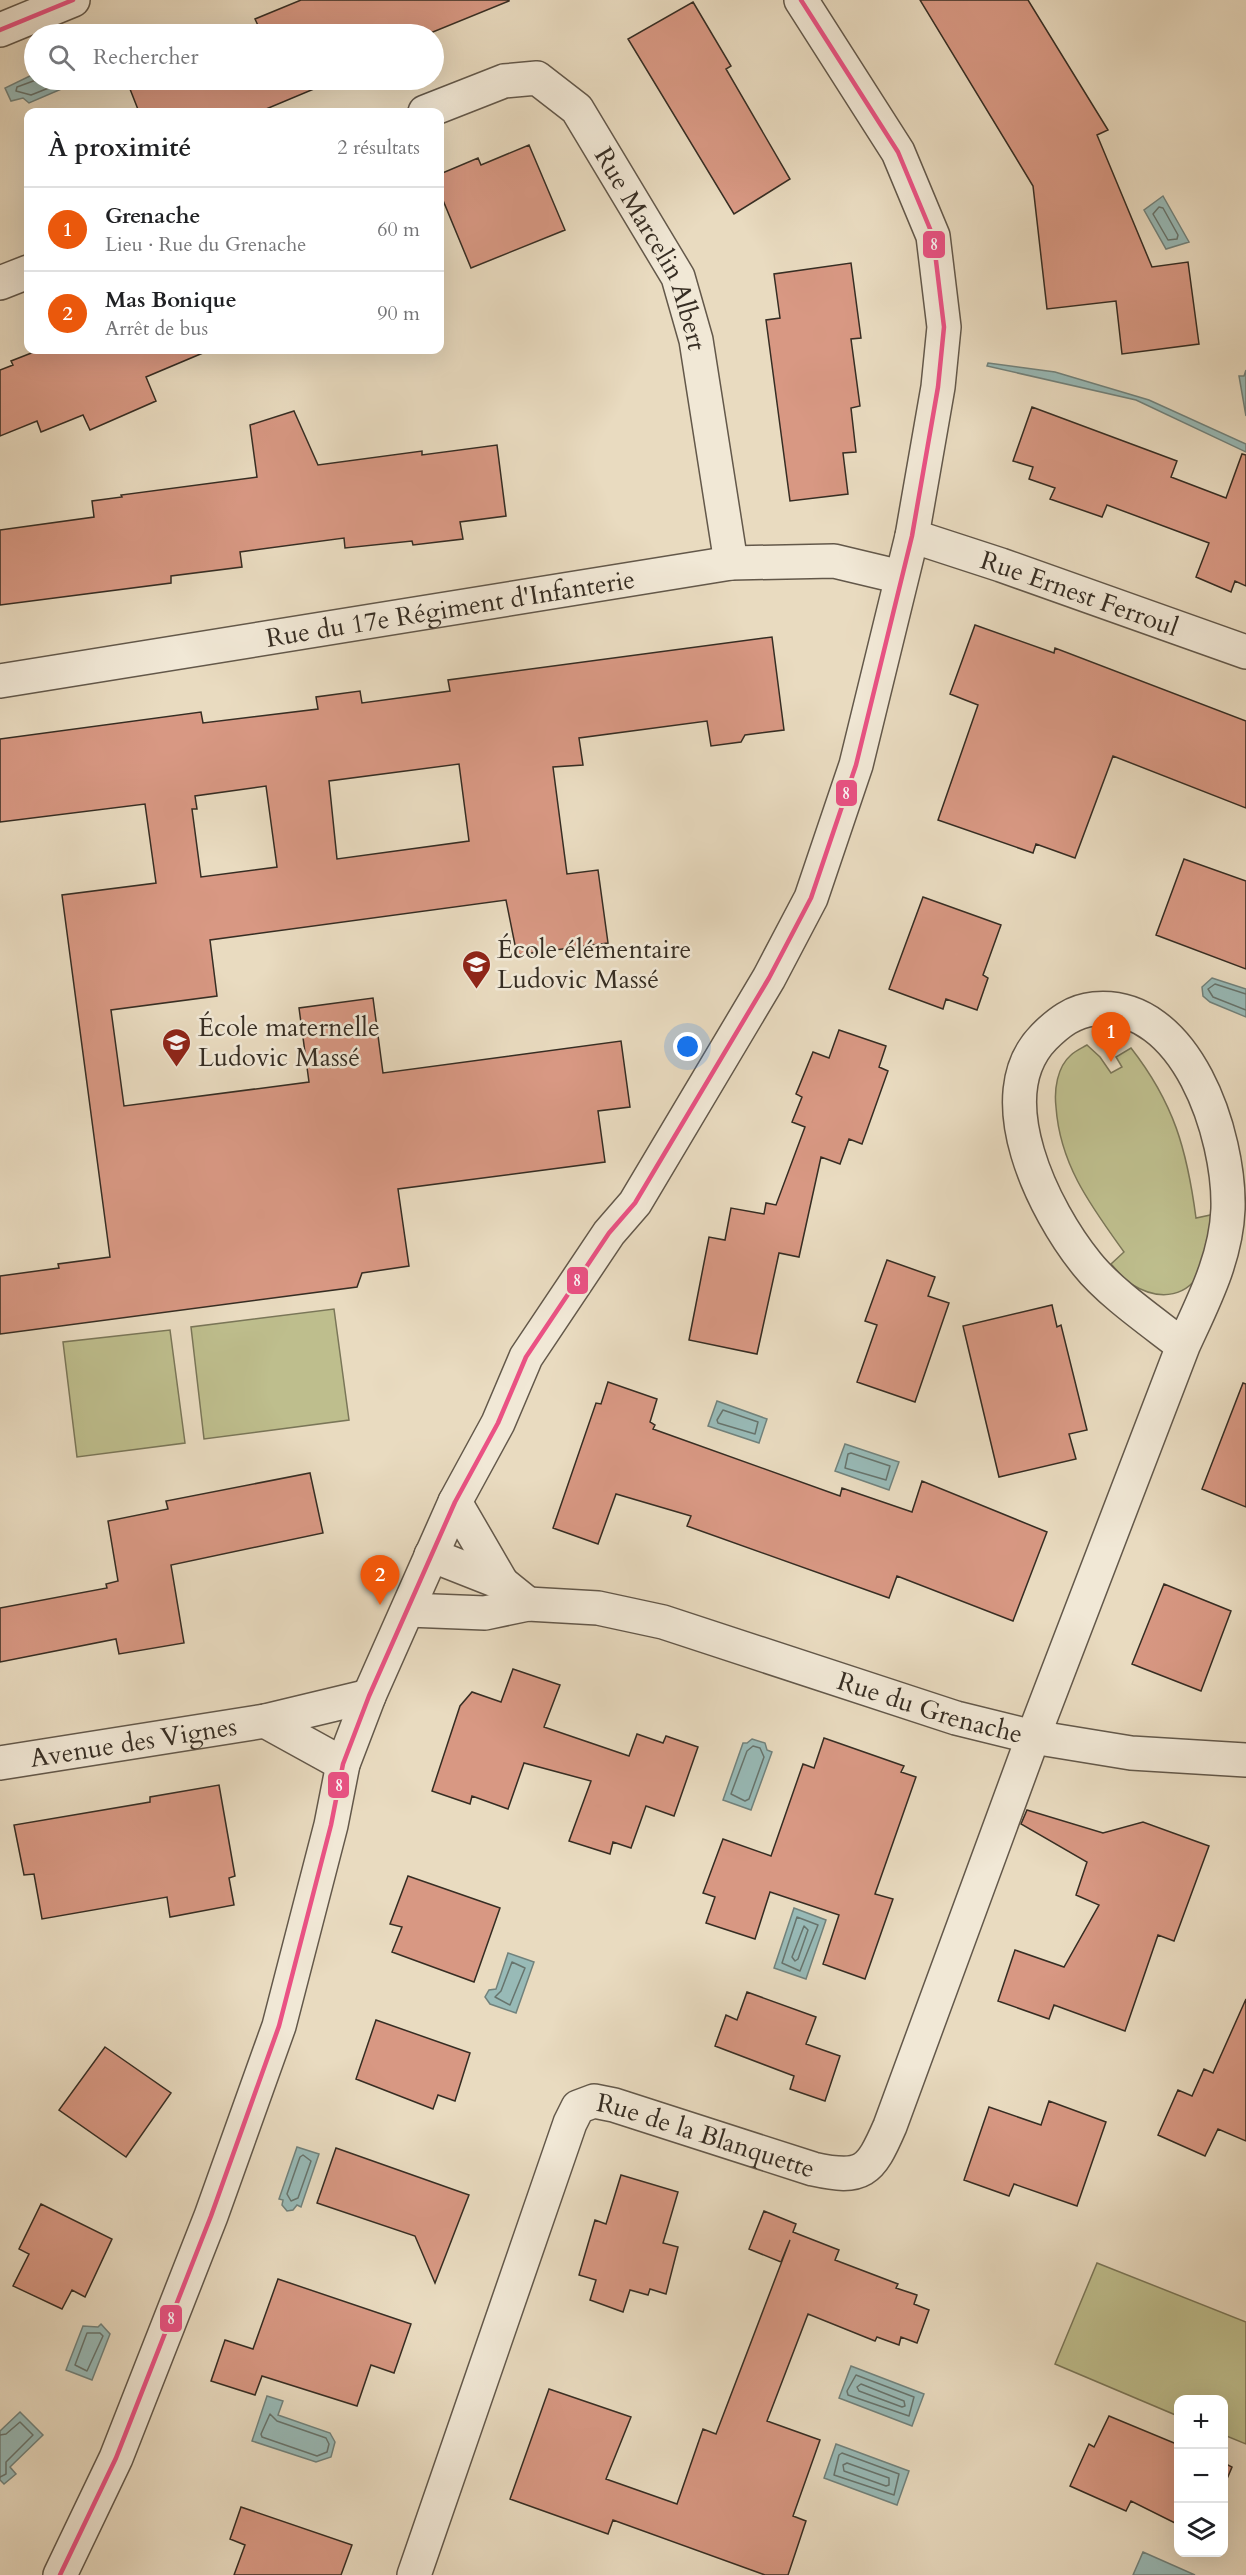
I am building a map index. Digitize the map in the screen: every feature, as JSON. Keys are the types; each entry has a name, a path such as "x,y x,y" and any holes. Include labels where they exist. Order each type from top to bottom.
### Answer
{"street":[{"path":"0,30 73,0"},
{"path":"60,2575 116,2458 211,2216 279,2026 331,1825 343,1764 369,1696 431,1555 455,1502 498,1423 526,1357 609,1233 634,1203 769,978 811,898 856,765 912,536 938,387 944,327 933,236 898,152 801,0"},
{"name":"Rue Marcelin Albert","path":"435,108 504,81 537,78 577,109 678,277 696,340 731,563"},
{"path":"0,283 24,274"},
{"name":"Rue Ernest Ferroul","path":"912,536 1001,565 1246,652"},
{"name":"Rue du 17e Régiment d'Infanterie","path":"0,681 731,563 834,561 902,577"},
{"name":"Rue du Grenache","path":"408,1610 485,1613 528,1604 598,1608 663,1622 957,1718 1033,1737 1183,1346 1221,1261 1228,1209 1223,1149 1203,1088 1170,1039 1129,1012 1093,1009 1060,1020 1034,1047 1022,1070 1020,1095 1023,1136 1036,1180 1067,1238 1088,1266 1183,1346"},
{"path":"455,1502 502,1583"},
{"path":"431,1555 502,1583 528,1604"},
{"name":"Avenue des Vignes","path":"0,1763 265,1721 369,1696"},
{"name":"Avenue des Vignes","path":"265,1721 343,1764"},
{"path":"1033,1737 1131,1753 1246,1760"},
{"name":"Rue de la Blanquette","path":"414,2575 570,2122 578,2108 594,2102 614,2105 813,2169 841,2175 863,2171 879,2151 890,2126 1033,1737"}],"green space":[{"path":"1087,1045 1100,1057 1111,1073 1122,1067 1116,1057 1131,1048 1158,1088 1176,1128 1188,1170 1196,1218 1215,1214 1210,1246 1204,1265 1191,1284 1173,1294 1163,1295 1142,1290 1125,1280 1111,1264 1124,1252 1079,1184 1064,1148 1055,1100 1056,1086 1066,1060 1074,1052"},
{"path":"334,1309 349,1420 204,1439 191,1327"},
{"path":"170,1330 185,1443 77,1457 63,1342"},
{"path":"1097,2263 1246,2322 1246,2444 1228,2437 1228,2395 1174,2395 1174,2414 1055,2364"}],"water":[{"path":"24,79 24,90 59,90 29,103 23,98 11,101 5,88"},
{"path":"1163,196 1189,242 1166,249 1144,210"},
{"path":"988,363 1055,372 1149,400 1246,444 1246,452 1136,400 987,366"},
{"path":"1246,370 1246,416 1239,376 1244,376"},
{"path":"1212,978 1246,989 1246,1017 1210,1002 1203,996 1202,987"},
{"path":"717,1401 767,1419 759,1443 708,1426"},
{"path":"845,1444 899,1462 889,1490 835,1471"},
{"path":"752,1739 765,1743 767,1750 772,1752 751,1810 723,1800 743,1743"},
{"path":"794,1908 826,1920 806,1979 774,1968"},
{"path":"508,1953 534,1962 516,2013 490,2004 485,1997 489,1990 496,1989"},
{"path":"297,2147 319,2154 301,2207 297,2205 293,2210 287,2211 282,2205 283,2200 279,2199"},
{"path":"101,2324 110,2334 92,2380 66,2370 83,2326 98,2327"},
{"path":"851,2366 924,2394 912,2426 839,2398"},
{"path":"267,2396 283,2401 278,2415 330,2433 335,2442 331,2457 316,2462 252,2441"},
{"path":"20,2412 43,2435 10,2467 16,2474 4,2484 0,2480 0,2431"},
{"path":"836,2444 909,2471 897,2505 824,2478"},
{"path":"1143,2552 1195,2575 1133,2575"}],"building":[{"path":"301,0 509,0 444,27 444,24 257,24 255,19"},
{"path":"920,0 1028,0 1108,130 1097,135 1152,267 1188,262 1199,344 1122,354 1116,301 1047,309 1033,186"},
{"path":"693,2 731,66 726,69 790,179 734,214 628,39"},
{"path":"130,90 312,90 269,108 137,108"},
{"path":"529,145 565,230 471,268 444,203 444,172 478,158 481,165"},
{"path":"851,263 861,338 851,339 860,406 851,408 856,452 843,453 848,494 790,501 766,320 780,318 774,274"},
{"path":"29,354 201,354 146,377 156,401 90,430 83,415 41,432 37,421 0,436 0,370 13,365 11,361"},
{"path":"1032,407 1177,461 1171,477 1226,498 1242,454 1246,455 1246,586 1235,581 1231,592 1196,577 1209,543 1107,505 1102,517 1050,499 1055,488 1029,479 1033,467 1013,461"},
{"path":"294,411 318,465 422,451 422,455 497,445 506,516 460,522 463,539 413,545 412,541 345,548 344,538 240,552 242,567 171,576 171,583 0,605 0,530 94,517 92,501 122,497 121,495 257,477 250,425"},
{"path":"975,625 1054,653 1055,648 1246,721 1246,808 1113,756 1075,858 1036,844 1033,853 938,820 978,705 950,694"},
{"path":"772,637 784,730 745,735 741,742 711,746 707,721 579,738 583,765 553,767 567,874 598,870 608,943 517,955 506,900 210,940 217,996 111,1010 124,1106 309,1082 299,1008 373,998 383,1073 621,1041 630,1107 598,1111 605,1162 398,1189 409,1266 362,1273 357,1287 0,1334 0,1276 59,1268 58,1264 110,1257 62,895 156,883 145,804 0,822 0,739 201,712 203,723 318,709 316,697 360,691 362,703 450,691 448,680","holes":["459,764 469,841 337,859 329,781","266,786 277,867 201,877 192,809 197,809 195,796"]},
{"path":"1184,859 1246,881 1246,969 1156,935"},
{"path":"923,897 1001,925 983,975 988,978 977,1010 946,999 943,1009 889,989"},
{"path":"839,1030 886,1046 879,1067 888,1071 862,1144 849,1139 840,1164 821,1157 799,1257 779,1253 757,1354 689,1340 709,1237 725,1240 731,1208 764,1214 766,1203 776,1205 805,1127 792,1122 802,1097 796,1094 813,1052 829,1058"},
{"path":"887,1260 935,1277 928,1296 949,1303 915,1402 857,1382 877,1325 865,1321"},
{"path":"1052,1305 1057,1327 1061,1325 1087,1430 1069,1434 1076,1459 999,1477 963,1326"},
{"path":"608,1382 657,1399 650,1422 655,1425 653,1429 840,1496 842,1488 912,1512 922,1481 1047,1532 1013,1621 897,1576 889,1598 687,1526 691,1516 616,1494 598,1544 553,1528 596,1403 601,1404"},
{"path":"1243,1383 1246,1384 1246,1507 1202,1489"},
{"path":"310,1473 323,1533 171,1565 184,1643 119,1654 116,1639 0,1662 0,1608 107,1588 106,1584 118,1581 108,1521 168,1509 166,1501"},
{"path":"1164,1584 1231,1611 1201,1691 1132,1664"},
{"path":"513,1669 560,1685 544,1727 629,1756 637,1734 663,1743 666,1736 698,1747 674,1816 646,1806 631,1848 613,1842 610,1854 569,1841 591,1781 524,1763 508,1809 472,1796 470,1804 432,1791 460,1706 472,1692 501,1702"},
{"path":"824,1738 904,1766 901,1772 916,1777 875,1894 893,1899 865,1979 823,1964 839,1915 770,1892 755,1939 706,1923 715,1897 703,1893 723,1839 771,1856 803,1764 814,1768"},
{"path":"219,1785 235,1876 229,1878 234,1905 170,1917 167,1897 42,1919 34,1874 24,1875 14,1825 150,1802 150,1797"},
{"path":"1027,1810 1103,1833 1143,1822 1209,1846 1174,1941 1158,1935 1125,2031 1054,2005 1049,2019 998,2001 1015,1950 1064,1967 1099,1905 1076,1895 1087,1862 1021,1824"},
{"path":"408,1876 500,1908 474,1982 392,1952 402,1927 390,1924"},
{"path":"747,1992 816,2017 806,2044 840,2056 825,2101 790,2089 794,2076 715,2046 726,2015 737,2020"},
{"path":"1246,1999 1246,2141 1218,2129 1205,2156 1158,2135 1178,2090 1192,2096 1204,2069 1213,2073"},
{"path":"376,2020 470,2053 455,2101 438,2095 433,2109 356,2079"},
{"path":"105,2047 171,2093 126,2157 59,2110"},
{"path":"1049,2101 1106,2122 1077,2206 1014,2184 1009,2196 964,2180 989,2107 1041,2125"},
{"path":"336,2148 469,2195 435,2283 415,2236 317,2203"},
{"path":"621,2175 678,2192 663,2243 678,2247 666,2294 650,2289 648,2295 630,2290 623,2312 590,2300 596,2280 579,2275 595,2220 606,2224"},
{"path":"41,2204 112,2239 85,2297 72,2290 62,2309 13,2286 29,2254 19,2249"},
{"path":"764,2211 796,2224 793,2232 839,2250 835,2260 898,2284 896,2288 917,2295 914,2304 929,2310 917,2343 901,2337 899,2345 877,2337 875,2341 808,2314 767,2421 820,2440 793,2516 806,2521 788,2575 765,2575 613,2520 608,2534 510,2499 549,2389 631,2417 606,2479 677,2504 703,2429 716,2434 790,2240 781,2262 749,2249"},
{"path":"278,2279 411,2324 394,2373 371,2365 357,2406 262,2376 255,2395 211,2381 225,2340 253,2349"},
{"path":"1109,2416 1174,2443 1174,2522 1131,2501 1126,2511 1070,2486 1089,2444 1094,2447"},
{"path":"1228,2465 1232,2467 1228,2476"},
{"path":"241,2507 352,2545 341,2575 234,2575 245,2545 230,2539"}],"transit line":[{"name":"8","path":"0,30 73,0"},
{"name":"8","path":"60,2575 116,2458 211,2216 279,2026 331,1825 343,1764 369,1696 455,1502 498,1423 526,1357 609,1233 635,1203 769,978 811,898 856,765 912,536 938,387 944,327 933,236 898,152 801,0"}],"place":[{"name":"École élémentaire Ludovic Massé","path":"476,990"},
{"name":"Grenache","path":"1111,1062"},
{"name":"École maternelle Ludovic Massé","path":"177,1068"},
{"name":"Mas Bonique","path":"380,1605"}]}
